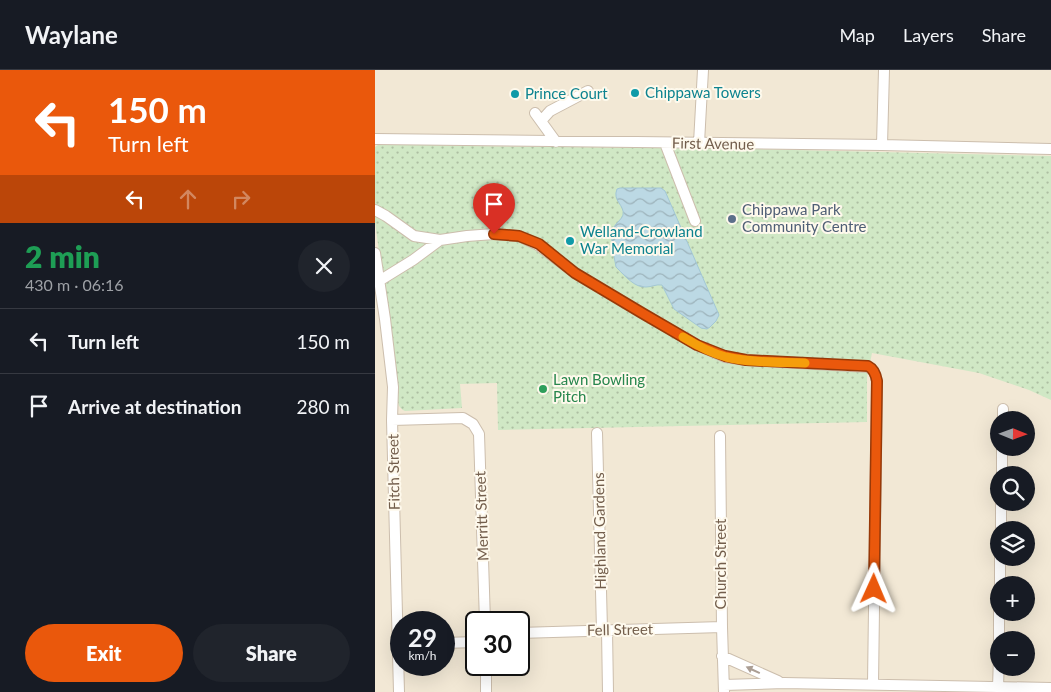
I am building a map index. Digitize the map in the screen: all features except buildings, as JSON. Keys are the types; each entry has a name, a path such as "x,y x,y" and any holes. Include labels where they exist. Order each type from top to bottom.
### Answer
{"street":[{"path":"699,143 703,70"},
{"path":"882,145 884,70"},
{"path":"556,142 538,117 587,92"},
{"name":"First Avenue","path":"375,139 1051,149"},
{"path":"665,143 695,221"},
{"path":"375,210 414,236 440,240 494,234 519,236 539,244 575,273 697,345 725,356 746,360 868,366 872,368 877,381 873,684"},
{"path":"379,281 413,260 440,240"},
{"name":"Fitch Street","path":"375,253 393,387 392,420 398,611"},
{"name":"Merritt Street","path":"392,420 463,418 473,424 479,434 485,611"},
{"name":"Highland Gardens","path":"597,433 608,692"},
{"name":"Church Street","path":"720,436 724,688"},
{"name":"Fell Street","path":"530,633 722,627"},
{"path":"723,656 784,683"},
{"name":"Fitch Street","path":"399,676 399,692"},
{"path":"486,676 486,692"},
{"path":"998,676 998,687"},
{"path":"724,688 784,683 835,688 873,684 949,689 998,687 1051,688"}],"shaded area":[{"path":"375,70 1051,70 1051,692 375,692"}],"green space":[{"path":"390,144 756,149 1051,156 1051,400 1029,390 979,373 872,353 867,377 867,422 498,430 497,383 460,384 462,408 405,411 397,399 397,383 375,222 375,147"}],"water":[{"path":"661,188 665,191 719,315 716,321 707,329 701,328 674,309 662,285 638,286 616,267 612,237 614,227 623,215 622,208 616,197 617,189"}],"slow traffic":[{"path":"683,337 697,345 725,356 746,360 805,363"}],"place":[{"name":"Chippawa Towers","path":"635,93"},
{"name":"Prince Court","path":"515,94"},
{"name":"Chippawa Park Community Centre","path":"732,219"},
{"name":"Welland-Crowland War Memorial","path":"570,241"},
{"name":"Lawn Bowling Pitch","path":"543,389"}],"route":[{"path":"494,234 519,236 539,244 575,273 697,345 725,356 746,360 868,366 872,368 877,381 874,589"}]}
